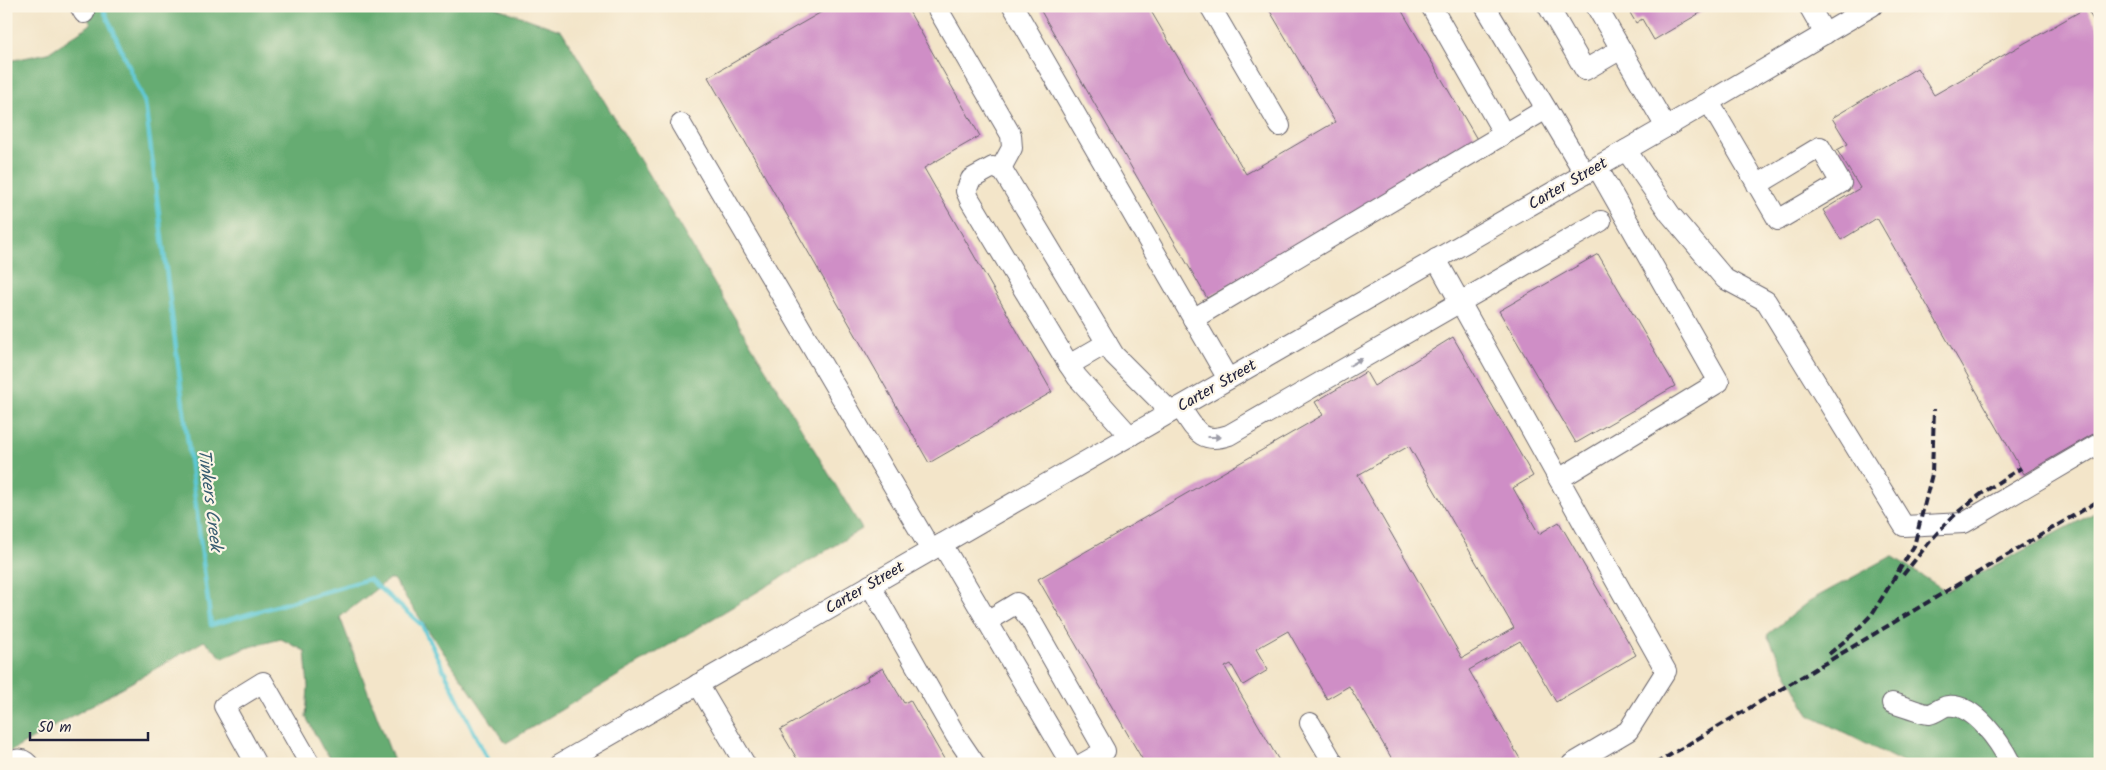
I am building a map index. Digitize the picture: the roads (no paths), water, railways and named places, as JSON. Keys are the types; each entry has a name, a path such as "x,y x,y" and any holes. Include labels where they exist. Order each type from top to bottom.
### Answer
{"street":[{"path":"936,6 1011,135 1012,148 1000,170"},
{"path":"1014,6 1228,380"},
{"path":"1210,6 1280,126"},
{"path":"1431,6 1504,134"},
{"path":"1485,6 1546,109 1591,170 1719,382 1559,479"},
{"path":"1548,6 1585,70 1621,49"},
{"path":"1596,6 1666,127"},
{"path":"1809,6 1825,34"},
{"name":"Carter Street","path":"560,764 1666,127 1872,6"},
{"path":"1709,102 1757,185"},
{"path":"1193,319 1546,109"},
{"path":"681,124 937,547 987,621 1071,764"},
{"path":"1626,150 1670,214 1725,279 1766,301 1904,526 1964,523 2100,443"},
{"path":"1130,436 1077,377 1069,365 968,195 966,190 971,179 993,167 1000,170 1010,180 1114,354 1204,437 1215,440 1229,435 1601,221"},
{"path":"1436,259 1666,671 1628,731 1572,764"},
{"path":"1069,365 1107,343"},
{"path":"870,585 974,764"},
{"path":"987,621 1018,603 1030,619 1105,750 1082,764"},
{"path":"256,764 224,706 263,682 310,764"},
{"path":"698,684 745,764"},
{"path":"1892,702 1929,714 1948,706 1964,709 1980,720 1989,730 2011,764"},
{"path":"1310,723 1334,764"},
{"path":"8,764 17,759 24,760 28,764"}],"waterway":[{"name":"Tinkers Creek","path":"102,6 145,103 211,625 369,579 422,625 487,759"}],"railway":[{"path":"1829,654 1853,634 1872,614 1914,546 1932,474 1934,409"},
{"path":"1903,575 1957,513 1988,489 2021,468"},
{"path":"1655,764 2100,500"}]}
